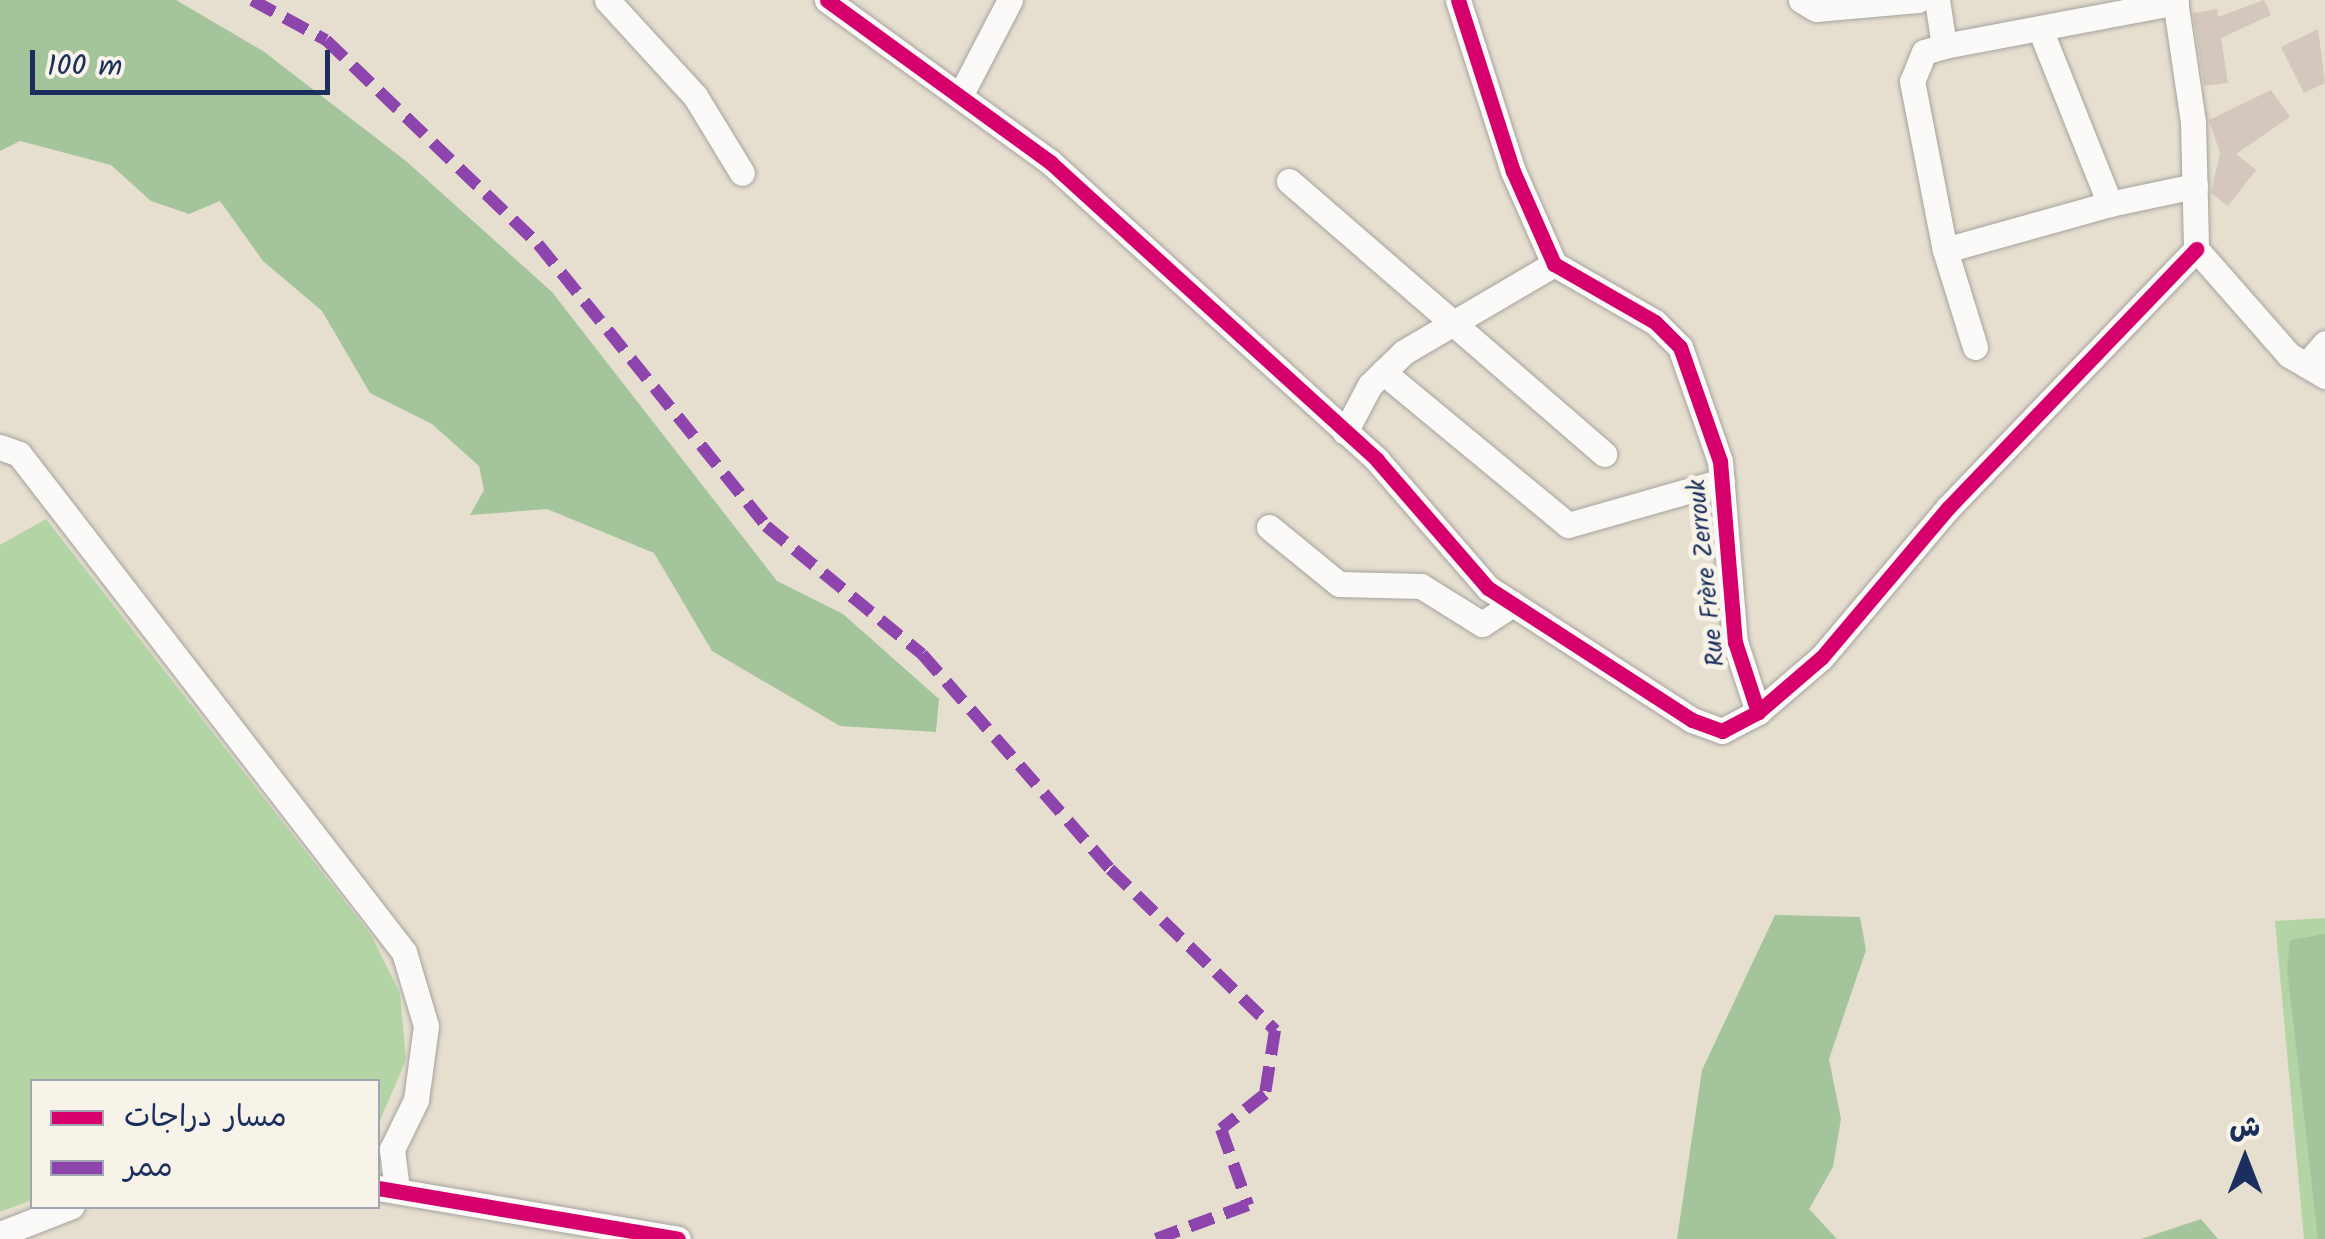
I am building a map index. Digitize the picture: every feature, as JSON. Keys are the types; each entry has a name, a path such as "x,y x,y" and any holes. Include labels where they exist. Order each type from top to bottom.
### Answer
{"street":[{"path":"607,0 695,96 742,173"},
{"path":"827,0 873,41 961,94 1050,162 1345,432 1488,588 1606,658 1647,699 1722,731 1758,712 1832,646 1948,508 2196,249"},
{"path":"961,94 1010,0"},
{"path":"1345,432 1383,372 1451,322 1554,264 1512,171 1458,0"},
{"path":"1801,0 1816,10 1918,0"},
{"path":"1937,0 1944,46"},
{"path":"1976,347 1945,250 1912,81 1924,52 2042,34 2176,1 2195,186 2196,249 2316,370 2325,343"},
{"path":"2042,34 2110,204"},
{"path":"1290,181 1604,454"},
{"path":"1945,250 2110,204 2195,186"},
{"name":"Rue Frère Zerrouk","path":"1554,264 1655,322 1680,347 1722,482 1735,642 1758,712"},
{"path":"1383,372 1568,526 1722,482"},
{"path":"0,448 19,454 404,952 426,1026 416,1100 392,1149 388,1189 678,1239"},
{"path":"1269,527 1339,584 1421,586 1482,624 1514,604"},
{"path":"0,1234 64,1209"}],"green space":[{"path":"0,0 176,0 263,51 406,161 552,292 777,581 843,614 939,699 936,732 840,726 712,651 654,553 547,509 470,515 484,490 479,466 432,424 370,393 322,311 263,261 220,201 189,214 151,201 111,165 20,141 0,151"},
{"path":"46,519 371,935 400,993 406,1060 380,1120 380,1079 30,1079 30,1201 0,1212 0,545"},
{"path":"1775,915 1860,917 1866,950 1829,1059 1841,1119 1833,1167 1809,1209 1837,1239 1677,1239 1702,1070"},
{"path":"2325,918 2325,1239 2304,1239 2275,921"},
{"path":"2325,934 2325,1239 2318,1239 2287,969 2290,940"},
{"path":"2201,1219 2218,1239 2141,1239"}],"building":[{"path":"2264,0 2271,15 2221,38 2228,83 2204,86 2193,13 2217,9 2218,17"},
{"path":"2318,29 2325,83 2304,93 2281,47"},
{"path":"2271,90 2290,117 2236,154 2256,170 2228,206 2211,193 2220,153 2209,120"}],"marked path":[{"path":"252,0 326,40 538,244 766,526 922,654 1110,869 1275,1030 1265,1094 1221,1129 1248,1205 1156,1239"}],"cycle path":[{"path":"827,0 1050,162 1377,460 1488,588 1692,720 1722,731 1758,712"},
{"path":"1458,0 1513,171 1554,264 1655,322 1680,347 1720,461 1735,642 1758,712 1822,657 1948,508 2196,249"},
{"path":"380,1188 678,1239"}]}
